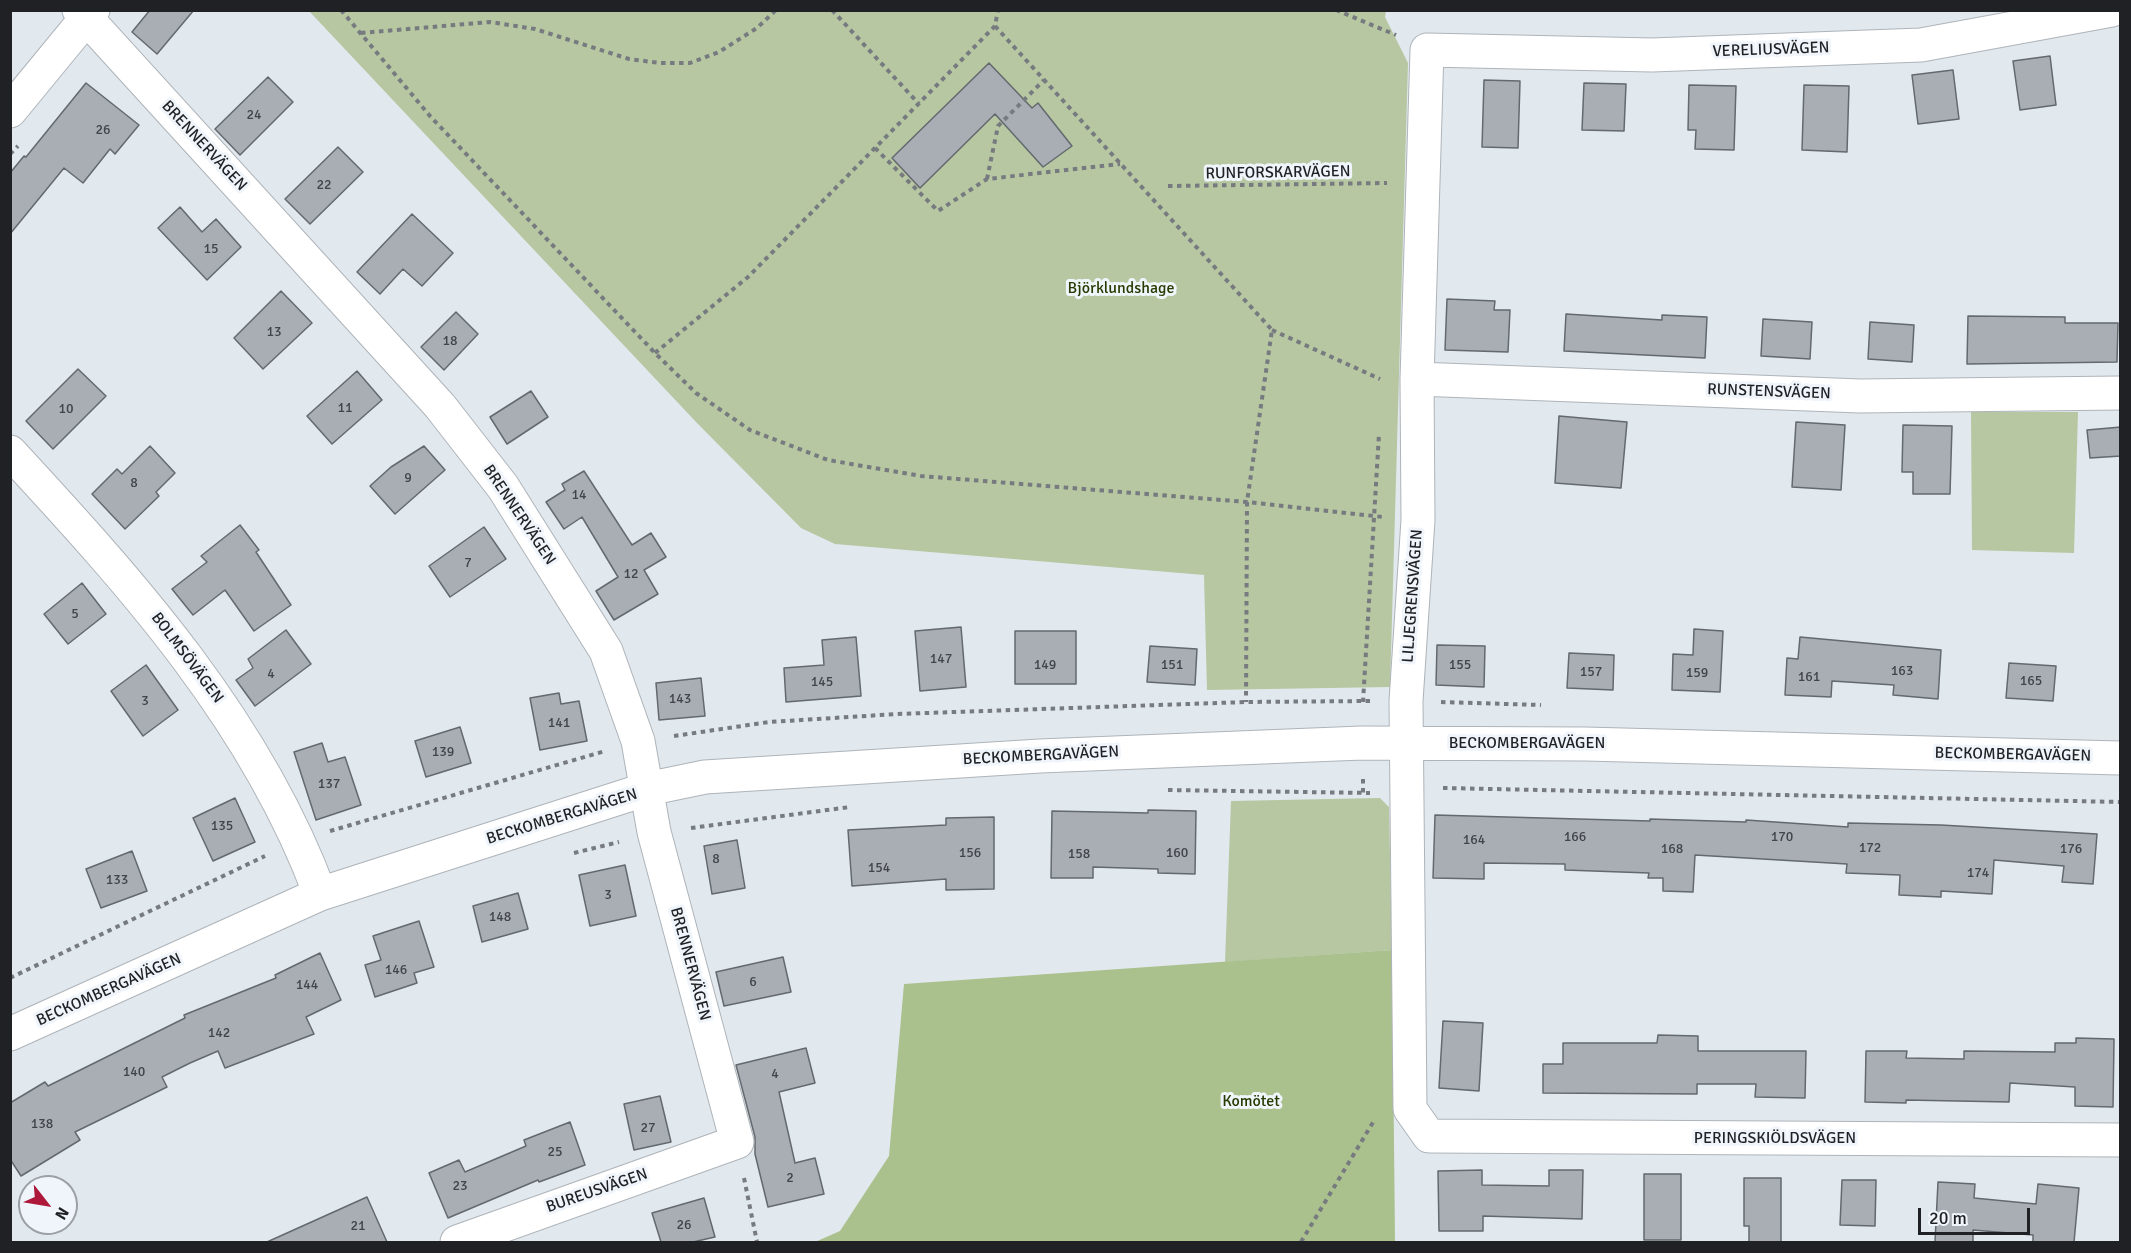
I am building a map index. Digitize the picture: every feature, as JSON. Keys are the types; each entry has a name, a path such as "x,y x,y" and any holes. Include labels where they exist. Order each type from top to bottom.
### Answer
{"street":[{"name":"VERELIUSVÄGEN","path":"1426,50 1652,55 1921,45 2112,10"},
{"path":"10,111 86,13"},
{"name":"BRENNERVÄGEN","path":"86,13 417,380 503,487 606,651 638,741 654,832 737,1142"},
{"name":"LILJEGRENSVÄGEN","path":"1426,50 1417,379 1418,520 1405,743 1410,1109 1429,1136"},
{"name":"RUNSTENSVÄGEN","path":"1417,379 1860,396 2121,393"},
{"name":"BOLMSÖVÄGEN","path":"10,452 154,614 222,705 300,839 320,894"},
{"name":"BECKOMBERGAVÄGEN","path":"10,1034 320,894 647,789 705,777 1040,756 1362,743 1585,744 2121,758"},
{"name":"PERINGSKIÖLDSVÄGEN","path":"1429,1136 2121,1140"},
{"name":"BUREUSVÄGEN","path":"457,1242 737,1142"}],"path":[{"path":"341,10 430,116 655,353 696,393 750,430 828,460 921,476 1247,502 1418,520"},
{"path":"361,33 489,22 535,29 629,59 690,63 719,52 757,28 776,10"},
{"path":"832,10 919,104"},
{"path":"655,353 748,277 995,26 998,10"},
{"path":"1336,10 1393,33 1426,50"},
{"path":"995,26 1272,330 1381,380"},
{"path":"1393,33 1393,45"},
{"path":"987,179 998,126 1044,80"},
{"path":"875,148 938,211 987,179 1121,164"},
{"path":"1388,171 1388,194"},
{"name":"RUNFORSKARVÄGEN","path":"1168,186 1388,183"},
{"path":"1246,702 1247,502 1272,330"},
{"path":"1381,391 1382,368"},
{"path":"1363,793 1362,743 1379,425"},
{"path":"1165,790 1406,794 1446,788 2121,802"},
{"path":"564,856 654,832 852,806"},
{"path":"1301,1242 1380,1111"},
{"path":"737,1142 758,1242"}],"green space":[{"name":"Björklundshage","path":"309,11 1386,11 1385,17 1408,63 1390,687 1207,690 1204,575 835,544 801,528 697,423"},
{"path":"1971,412 2078,412 2074,553 1972,550"},
{"path":"1380,798 1389,807 1392,950 1225,962 1231,801"},
{"name":"Komötet","path":"1392,950 1395,1242 815,1242 840,1231 889,1156 904,984"}],"building":[{"path":"150,10 194,10 157,54 132,32"},
{"path":"2050,56 2056,105 2020,110 2013,61"},
{"path":"989,63 1032,108 1038,103 1072,146 1043,167 995,114 920,188 892,158"},
{"path":"1953,70 1959,119 1918,124 1912,75"},
{"path":"268,77 293,102 240,155 215,129"},
{"path":"1484,80 1520,81 1518,148 1482,147"},
{"path":"86,83 139,125 115,154 110,149 83,183 64,168 10,234 10,173 24,156 26,157"},
{"path":"1584,83 1626,84 1624,131 1582,130"},
{"path":"1689,85 1736,86 1734,150 1695,149 1696,130 1688,130"},
{"path":"1804,85 1849,86 1847,152 1802,150"},
{"path":"338,147 363,172 310,224 285,199"},
{"path":"180,207 202,232 216,219 241,247 207,280 158,228"},
{"path":"412,214 453,253 422,286 403,269 380,294 357,272"},
{"path":"281,291 312,323 263,369 234,338"},
{"path":"1447,299 1495,301 1494,310 1510,310 1508,352 1445,350"},
{"path":"456,312 478,334 444,370 421,347"},
{"path":"1566,314 1662,320 1662,315 1707,317 1705,358 1564,351"},
{"path":"1968,316 2065,317 2065,323 2118,323 2117,362 1967,364"},
{"path":"1763,319 1812,322 1810,359 1761,356"},
{"path":"1870,322 1914,325 1912,362 1868,359"},
{"path":"78,369 106,396 53,449 26,421"},
{"path":"357,371 382,400 332,444 307,416"},
{"path":"531,391 548,417 507,444 490,417"},
{"path":"1559,416 1627,422 1621,488 1555,483"},
{"path":"1796,422 1845,425 1841,490 1792,487"},
{"path":"1903,425 1952,426 1950,494 1913,494 1913,472 1902,472"},
{"path":"2121,427 2121,456 2090,458 2087,430"},
{"path":"150,446 175,473 156,492 159,496 125,529 92,494 117,469 122,474"},
{"path":"424,446 445,470 395,514 370,486 391,467"},
{"path":"584,471 632,545 651,533 666,557 644,570 658,594 614,620 596,591 618,577 582,517 564,529 546,502 565,490 562,484"},
{"path":"240,525 259,550 256,552 291,605 254,631 225,590 193,615 172,589 207,562 201,556"},
{"path":"484,527 506,559 450,597 429,566"},
{"path":"82,583 106,614 68,644 44,614"},
{"path":"961,627 966,687 920,691 915,631"},
{"path":"1694,629 1723,631 1720,692 1672,690 1673,654 1693,655"},
{"path":"286,630 311,664 255,706 236,680 253,668 248,659"},
{"path":"1015,631 1076,631 1076,684 1015,684"},
{"path":"856,637 861,696 786,702 784,668 824,665 822,640"},
{"path":"1800,637 1941,650 1938,699 1893,695 1894,685 1832,681 1831,697 1785,695 1787,658 1798,659"},
{"path":"1437,645 1485,646 1484,687 1436,685"},
{"path":"1150,646 1197,649 1195,685 1147,682"},
{"path":"1569,653 1614,655 1613,690 1567,688"},
{"path":"2009,663 2056,666 2053,701 2006,698"},
{"path":"146,665 178,710 143,736 111,691"},
{"path":"701,678 705,716 659,720 656,683"},
{"path":"559,693 561,704 579,701 587,741 540,750 530,698"},
{"path":"460,727 471,763 426,777 415,741"},
{"path":"322,743 328,762 345,757 361,805 316,820 294,752"},
{"path":"235,798 255,842 213,861 193,818"},
{"path":"1148,810 1196,811 1195,874 1158,873 1158,869 1093,867 1093,878 1051,878 1052,811 1148,813"},
{"path":"1435,815 1650,821 1650,819 1746,822 1746,820 1848,827 1848,823 1941,825 2097,834 2093,884 2062,882 2064,866 1994,860 1992,894 1941,891 1941,897 1899,895 1900,875 1846,873 1847,864 1695,855 1693,892 1663,891 1663,878 1648,878 1649,873 1565,870 1565,864 1484,863 1484,879 1433,878"},
{"path":"994,817 994,889 946,890 946,879 852,886 848,830 946,825 946,818"},
{"path":"737,840 745,888 712,894 704,846"},
{"path":"132,851 147,891 101,908 86,869"},
{"path":"625,865 636,916 590,926 579,875"},
{"path":"518,893 528,929 482,942 473,906"},
{"path":"419,921 434,967 414,973 417,983 375,997 365,965 381,960 373,936"},
{"path":"320,953 341,1000 306,1017 314,1034 225,1068 218,1051 162,1077 167,1087 75,1132 80,1140 20,1175 10,1159 10,1103 45,1082 48,1086 185,1018 184,1015 276,978 275,975"},
{"path":"783,957 791,992 724,1006 716,972"},
{"path":"1443,1021 1483,1023 1479,1091 1439,1088"},
{"path":"1658,1035 1698,1036 1698,1051 1806,1051 1805,1098 1755,1097 1756,1084 1697,1084 1697,1094 1543,1093 1543,1064 1563,1064 1563,1043 1657,1043"},
{"path":"2076,1038 2114,1039 2113,1107 2075,1106 2075,1087 2010,1083 2009,1102 1906,1100 1906,1103 1865,1102 1866,1051 1907,1051 1906,1058 1964,1059 1964,1051 2055,1052 2055,1043 2076,1043"},
{"path":"806,1048 815,1083 779,1092 795,1163 815,1158 824,1194 768,1207 755,1154 755,1137 736,1065"},
{"path":"660,1096 671,1142 634,1150 624,1104"},
{"path":"570,1122 585,1165 539,1182 538,1180 448,1218 429,1173 459,1160 465,1172 526,1146 524,1140"},
{"path":"1482,1170 1482,1185 1549,1186 1549,1170 1583,1170 1582,1219 1483,1216 1483,1231 1439,1231 1438,1171"},
{"path":"1644,1174 1681,1174 1681,1240 1644,1240"},
{"path":"1744,1178 1781,1178 1781,1242 1749,1242 1749,1226 1744,1226"},
{"path":"1842,1180 1876,1180 1875,1226 1840,1225"},
{"path":"1938,1182 1975,1184 1974,1198 2036,1204 2038,1184 2079,1188 2074,1242 2033,1242 2033,1235 1973,1230 1973,1242 1935,1242"},
{"path":"367,1197 387,1242 267,1242"},
{"path":"704,1198 715,1237 693,1242 661,1242 652,1213"}]}
